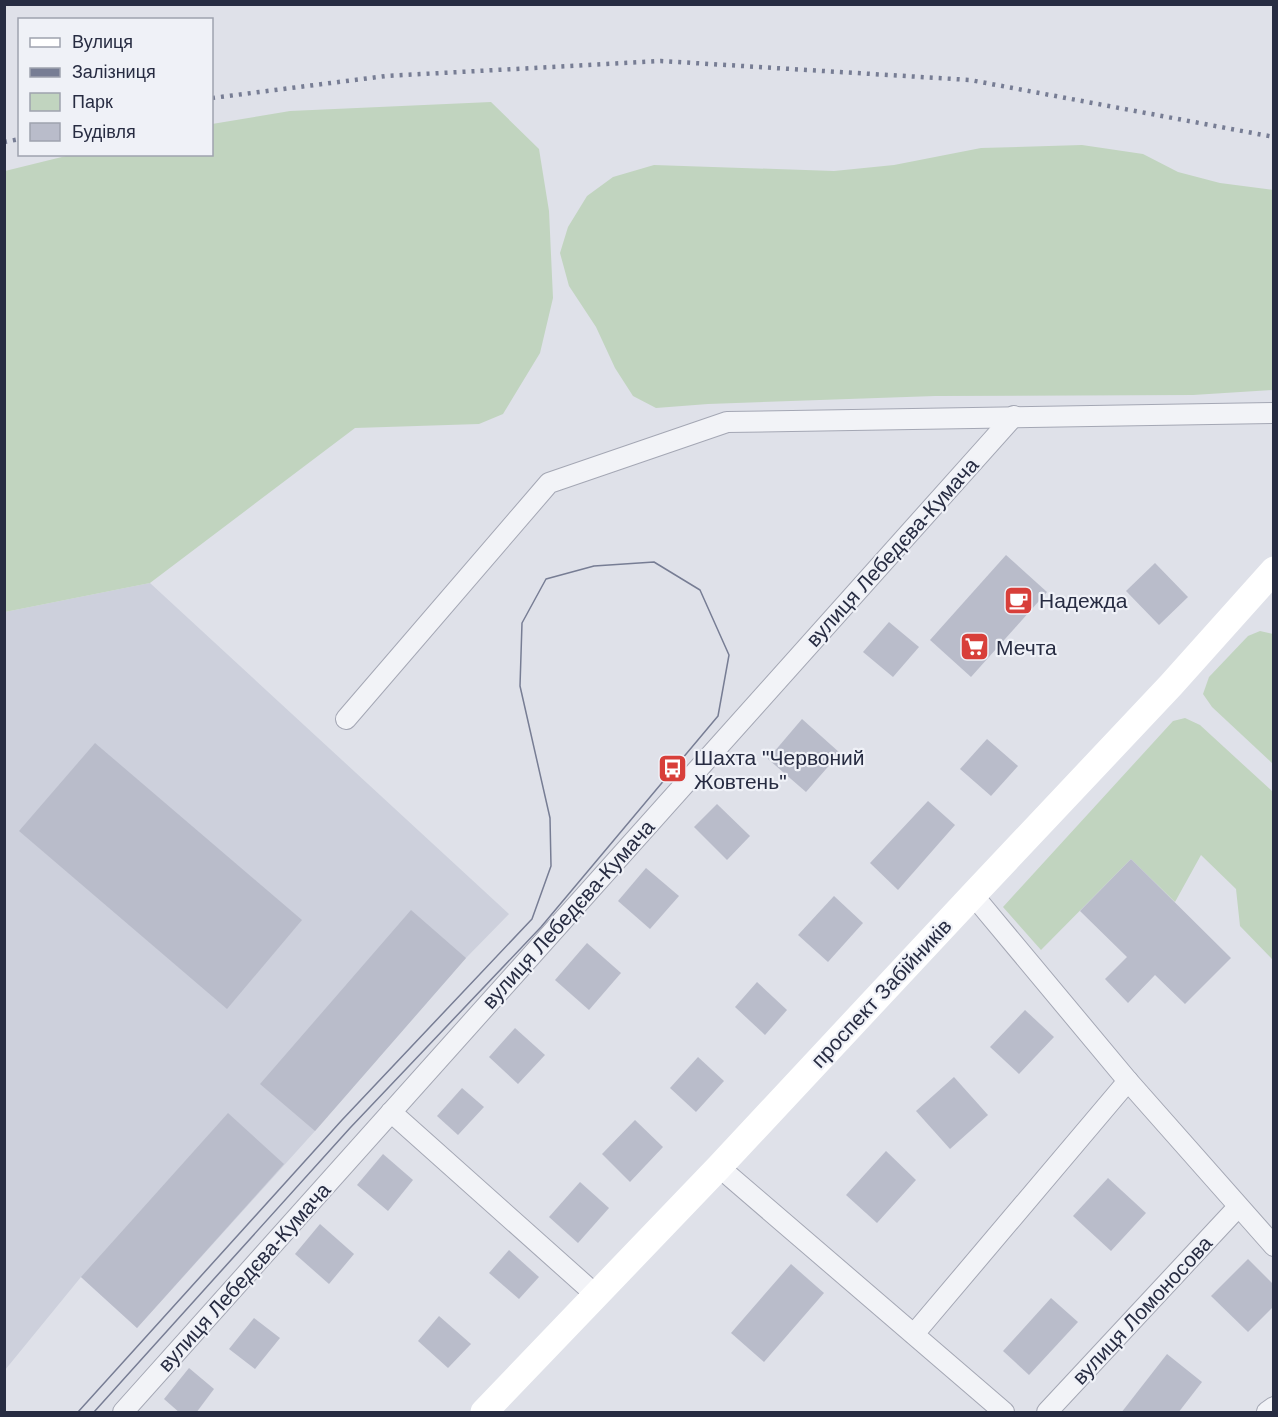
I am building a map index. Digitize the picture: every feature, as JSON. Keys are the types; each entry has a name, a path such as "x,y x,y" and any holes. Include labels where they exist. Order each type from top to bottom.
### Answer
{"main road":[{"name":"проспект Забійників","path":"484,1413 719,1167 972,895 1172,685 1274,570"}],"street":[{"path":"346,719 549,483 727,422 1274,413"},
{"name":"вулиця Лебедєва-Кумача","path":"123,1413 1014,416"},
{"path":"972,895 1128,1081 1274,1246"},
{"path":"914,1334 1128,1081"},
{"path":"391,1112 596,1295"},
{"path":"719,1167 1004,1413"},
{"name":"вулиця Ломоносова","path":"1047,1413 1238,1207"},
{"path":"1267,1413 1274,1407"}],"shaded area":[{"path":"150,583 509,914 466,958 315,1131 137,1328 81,1277 5,1370 5,612"}],"green space":[{"path":"491,102 539,149 549,211 553,298 540,353 503,414 479,424 355,428 150,583 5,612 5,171 66,156 213,156 213,124 290,111"},
{"path":"1082,145 1143,154 1178,172 1220,183 1273,190 1273,390 1193,395 935,396 656,408 633,396 615,368 596,327 569,286 560,253 568,227 587,196 613,177 654,165 834,171 894,165 981,148"},
{"path":"1260,631 1273,634 1273,764 1212,707 1203,694 1209,677 1248,636"},
{"path":"1185,718 1200,725 1273,792 1273,960 1240,926 1236,889 1201,855 1175,902 1131,859 1041,950 1003,907 1173,721"}],"building":[{"path":"1006,555 1047,592 971,677 930,640"},
{"path":"1155,563 1188,597 1159,625 1126,591"},
{"path":"889,622 919,647 893,677 863,652"},
{"path":"802,719 840,753 806,792 768,759"},
{"path":"987,739 1018,766 991,796 960,769"},
{"path":"95,743 302,920 227,1009 19,831"},
{"path":"928,801 955,825 898,890 870,863"},
{"path":"717,804 750,836 727,860 694,827"},
{"path":"1131,859 1231,958 1185,1004 1155,975 1128,1003 1105,979 1127,957 1080,911"},
{"path":"646,868 679,896 650,929 618,901"},
{"path":"834,896 863,923 828,962 798,935"},
{"path":"411,910 466,958 315,1131 260,1084"},
{"path":"587,943 621,973 589,1010 555,980"},
{"path":"757,982 787,1010 765,1035 735,1007"},
{"path":"1025,1010 1054,1037 1019,1074 990,1047"},
{"path":"515,1028 545,1055 518,1084 489,1057"},
{"path":"698,1057 724,1081 696,1112 670,1088"},
{"path":"954,1077 988,1115 950,1149 916,1111"},
{"path":"462,1088 484,1107 458,1135 437,1116"},
{"path":"228,1113 284,1164 137,1328 81,1277"},
{"path":"635,1120 663,1147 630,1182 602,1154"},
{"path":"886,1151 916,1180 877,1223 846,1195"},
{"path":"383,1154 413,1180 388,1211 357,1185"},
{"path":"1108,1178 1146,1213 1111,1251 1073,1216"},
{"path":"580,1182 609,1208 578,1243 549,1217"},
{"path":"320,1224 354,1254 329,1284 295,1254"},
{"path":"509,1250 539,1277 519,1299 489,1273"},
{"path":"1248,1259 1274,1285 1274,1306 1248,1332 1211,1296"},
{"path":"791,1264 824,1293 764,1362 731,1333"},
{"path":"1051,1298 1078,1322 1029,1375 1003,1351"},
{"path":"439,1316 471,1344 448,1368 418,1341"},
{"path":"254,1318 280,1338 255,1369 229,1349"},
{"path":"1167,1354 1202,1382 1178,1413 1121,1413"},
{"path":"189,1368 214,1389 196,1413 180,1413 164,1399"}],"tram line":[{"path":"78,1412 342,1120 532,919 551,866 550,818 520,686 522,623 546,579 594,566 654,562 700,590 729,655 718,716 541,927 350,1128 94,1412"}],"railway":[{"path":"213,98 386,76 661,61 970,80 1274,137"},
{"path":"4,142 18,139"}],"place":[{"name":"Надежда","path":"1018,600"},
{"name":"Мечта","path":"975,647"},
{"name":"Шахта \"Червоний Жовтень\"","path":"673,769"}]}
